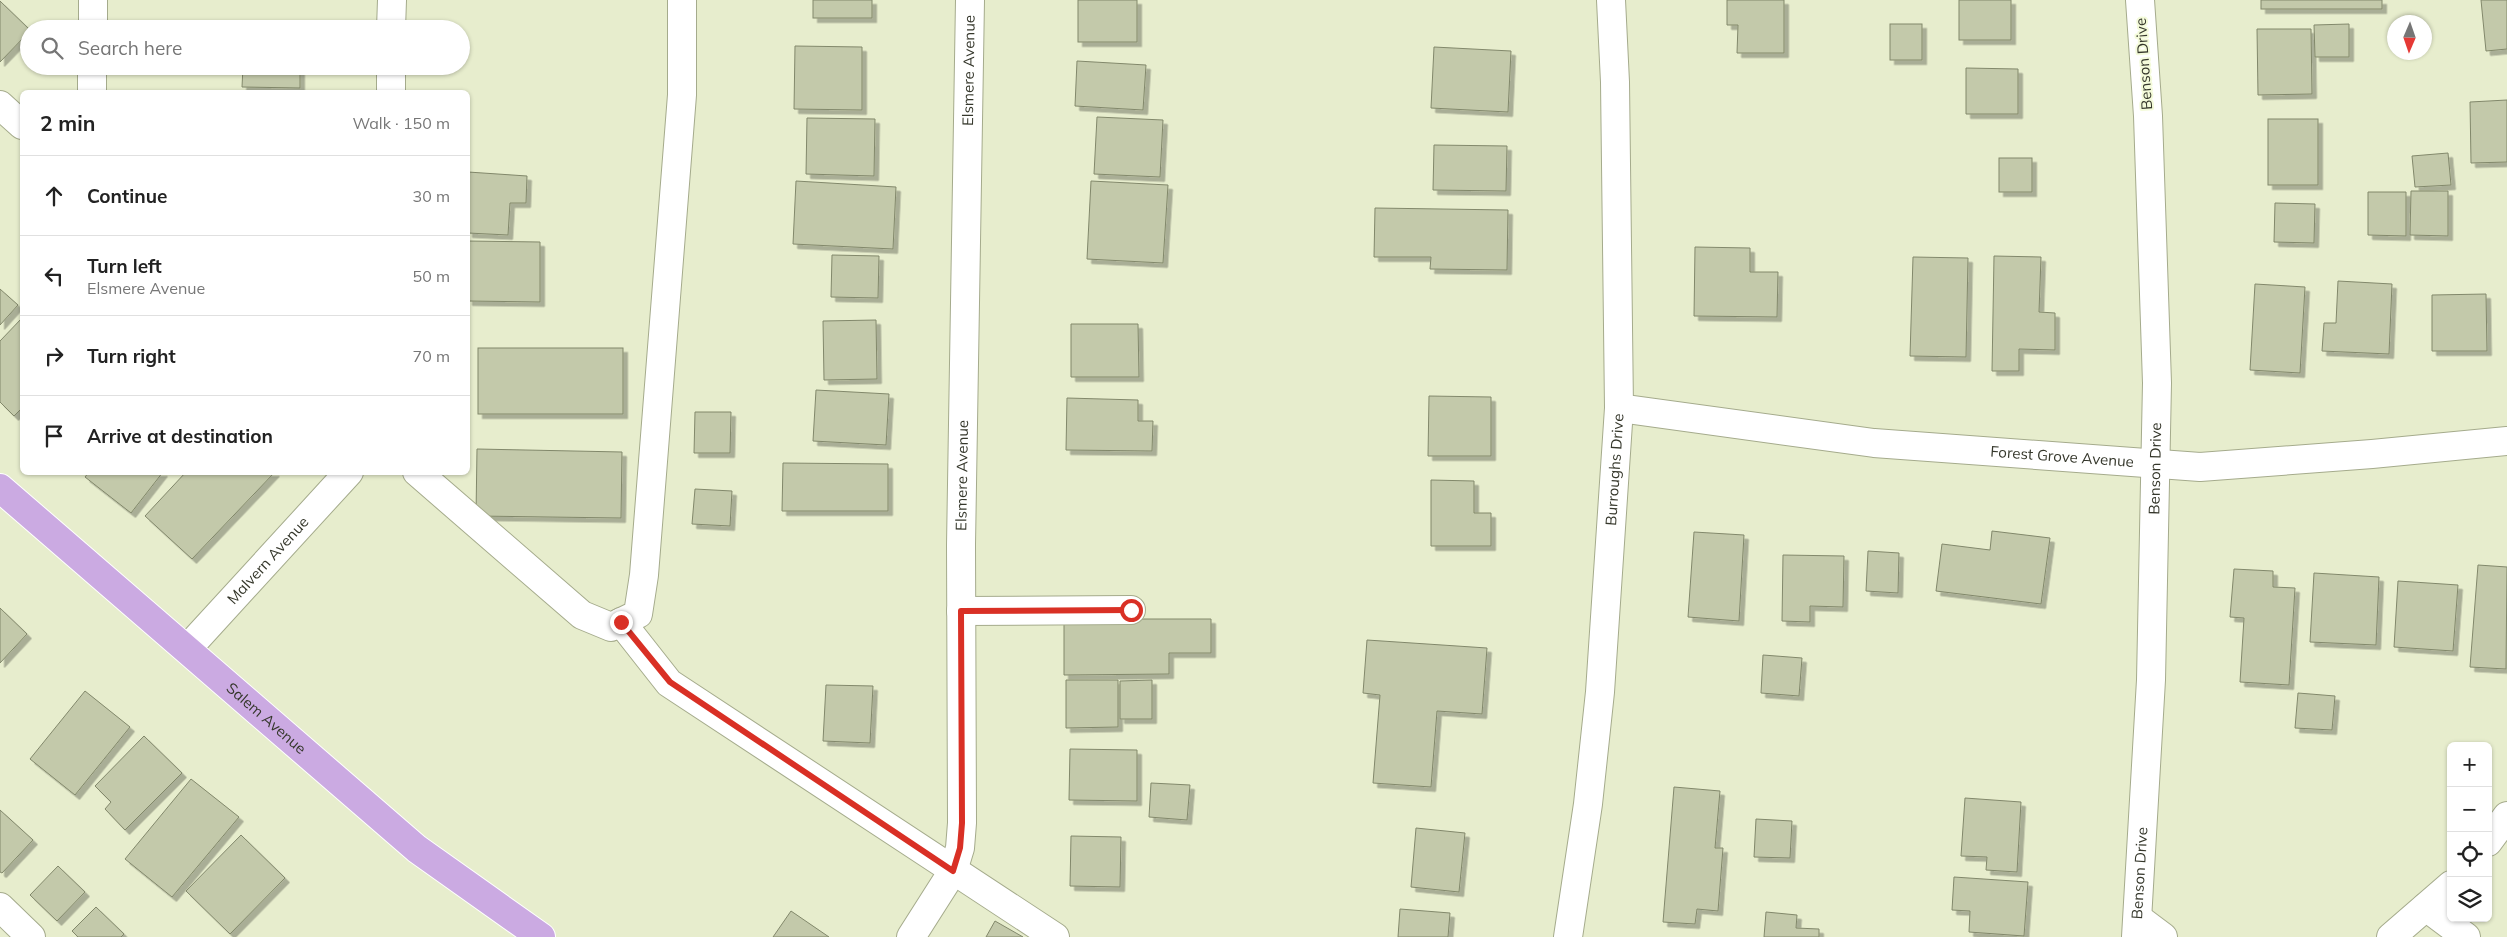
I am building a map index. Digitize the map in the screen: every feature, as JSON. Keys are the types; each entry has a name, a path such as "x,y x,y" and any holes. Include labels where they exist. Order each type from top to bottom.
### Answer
{"main road":[{"name":"Salem Avenue","path":"1,492 187,649 417,849 541,937"}],"street":[{"path":"93,0 93,20"},
{"path":"392,0 392,20"},
{"path":"682,0 682,95 644,575 629,618 642,649 670,682 1055,937"},
{"name":"Elsmere Avenue","path":"911,937 953,871 960,848 962,823 961,611 970,0"},
{"name":"Burroughs Drive","path":"1568,937 1588,804 1600,692 1619,408 1615,82 1610,0"},
{"name":"Benson Drive","path":"2138,928 2140,848 2151,680 2157,463 2157,383 2148,116 2140,0"},
{"path":"92,75 92,90"},
{"path":"391,75 391,90"},
{"path":"0,105 20,123"},
{"name":"Forest Grove Avenue","path":"1619,408 1874,442 2200,467 2372,454 2507,440"},
{"name":"Malvern Avenue","path":"187,649 346,475"},
{"path":"420,475 582,615 611,627 629,618"},
{"path":"961,611 1131,610"},
{"path":"2492,837 2507,816"},
{"path":"2391,937 2447,889"},
{"path":"0,907 31,937"},
{"path":"2426,907 2466,937"},
{"path":"2138,928 2164,937"}],"building":[{"path":"813,0 872,0 872,18 813,18"},
{"path":"1078,0 1137,0 1137,42 1078,42"},
{"path":"1727,0 1784,0 1784,53 1737,53 1738,25 1727,25"},
{"path":"1959,0 2011,0 2011,40 1959,40"},
{"path":"2261,0 2382,0 2382,9 2261,9"},
{"path":"2481,0 2507,0 2507,49 2486,51"},
{"path":"0,1 20,20 20,41 0,62"},
{"path":"1890,24 1922,24 1922,60 1890,60"},
{"path":"2349,24 2349,57 2315,57 2314,25"},
{"path":"2257,29 2311,29 2312,94 2258,95"},
{"path":"795,46 862,47 862,110 794,109"},
{"path":"1434,47 1511,51 1508,112 1431,108"},
{"path":"1077,61 1146,65 1143,110 1075,106"},
{"path":"1966,68 2018,69 2018,114 1966,114"},
{"path":"243,75 300,75 300,88 242,87"},
{"path":"2507,100 2507,162 2471,163 2470,102"},
{"path":"1097,117 1163,120 1160,177 1094,174"},
{"path":"807,118 875,119 874,176 806,174"},
{"path":"2268,119 2318,119 2318,185 2268,185"},
{"path":"1434,145 1507,146 1506,191 1433,190"},
{"path":"2448,153 2451,185 2415,187 2412,156"},
{"path":"1999,158 2032,158 2032,192 1999,192"},
{"path":"470,172 527,176 526,203 510,203 508,235 470,233"},
{"path":"796,181 896,187 893,249 793,244"},
{"path":"1091,181 1168,185 1163,263 1087,259"},
{"path":"2411,191 2448,191 2448,236 2410,235"},
{"path":"2368,192 2406,192 2406,236 2368,235"},
{"path":"2275,203 2315,204 2314,243 2274,242"},
{"path":"1375,208 1508,210 1507,270 1430,269 1431,257 1374,257"},
{"path":"470,241 540,242 540,302 470,301"},
{"path":"1695,247 1750,248 1750,272 1778,272 1777,317 1694,316"},
{"path":"832,255 879,256 878,298 831,297"},
{"path":"1994,256 2041,257 2039,312 2055,313 2055,350 2019,349 2019,371 1992,371"},
{"path":"1913,257 1968,258 1966,357 1910,356"},
{"path":"2338,281 2392,284 2389,354 2322,351 2324,323 2336,323"},
{"path":"2255,284 2305,287 2300,373 2250,370"},
{"path":"0,289 18,305 0,325"},
{"path":"2486,294 2487,351 2432,351 2432,295"},
{"path":"20,320 20,410 14,416 0,402 0,341"},
{"path":"876,320 877,379 824,380 823,321"},
{"path":"1071,324 1138,324 1139,377 1071,377"},
{"path":"478,348 623,348 623,414 478,414"},
{"path":"816,390 889,394 886,445 813,441"},
{"path":"1429,396 1491,397 1491,456 1428,456"},
{"path":"1067,398 1138,400 1138,421 1153,421 1152,451 1066,450"},
{"path":"695,412 731,412 730,453 694,453"},
{"path":"477,449 622,452 621,518 476,516"},
{"path":"783,463 888,464 888,511 782,511"},
{"path":"87,475 161,475 131,513 85,477"},
{"path":"183,475 272,475 192,559 145,516"},
{"path":"1431,480 1474,481 1474,513 1491,513 1491,546 1431,546"},
{"path":"695,489 732,491 730,526 692,524"},
{"path":"1992,531 2050,538 2041,604 1936,591 1942,544 1990,550"},
{"path":"1694,532 1744,535 1739,621 1688,617"},
{"path":"1868,551 1899,553 1898,593 1866,591"},
{"path":"1783,555 1844,556 1843,607 1810,606 1810,622 1782,621"},
{"path":"2478,565 2507,567 2506,669 2470,667"},
{"path":"2234,569 2273,571 2273,587 2295,588 2289,685 2240,682 2244,618 2230,617"},
{"path":"2314,573 2379,577 2376,645 2310,642"},
{"path":"2398,581 2458,585 2453,651 2394,647"},
{"path":"0,608 27,634 0,663"},
{"path":"1064,619 1211,619 1211,653 1169,653 1169,674 1064,675"},
{"path":"1367,640 1487,648 1482,714 1437,711 1431,787 1373,783 1380,695 1363,693"},
{"path":"1763,655 1802,658 1799,696 1761,693"},
{"path":"1066,680 1118,680 1118,727 1066,728"},
{"path":"1152,680 1152,719 1120,719 1120,681"},
{"path":"826,685 873,686 870,743 823,741"},
{"path":"85,691 130,727 75,795 30,759"},
{"path":"2298,693 2335,696 2332,730 2295,728"},
{"path":"144,736 182,773 125,830 105,809 111,802 95,786"},
{"path":"1070,749 1137,750 1137,801 1069,800"},
{"path":"191,779 239,817 172,897 125,859"},
{"path":"1151,783 1190,785 1187,820 1149,817"},
{"path":"1674,787 1720,791 1715,848 1723,848 1718,911 1697,909 1695,924 1663,922"},
{"path":"1965,798 2021,802 2017,872 1986,870 1987,857 1961,856"},
{"path":"0,810 33,840 2,873 0,872"},
{"path":"1756,819 1792,821 1790,858 1754,857"},
{"path":"1416,828 1465,833 1459,892 1411,887"},
{"path":"241,835 285,878 230,934 186,891"},
{"path":"1071,836 1121,837 1120,887 1070,886"},
{"path":"58,866 85,892 57,921 30,895"},
{"path":"1954,877 2028,882 2024,936 1969,932 1970,911 1952,910"},
{"path":"96,907 124,934 121,937 78,937 72,931"},
{"path":"1400,909 1450,913 1448,937 1398,937"},
{"path":"791,911 829,937 773,937"},
{"path":"1766,912 1797,915 1796,928 1819,929 1819,937 1764,937"},
{"path":"995,921 1023,937 986,937"}],"route":[{"path":"621,622 670,682 953,871 960,848 962,823 961,611 1131,610"}]}
